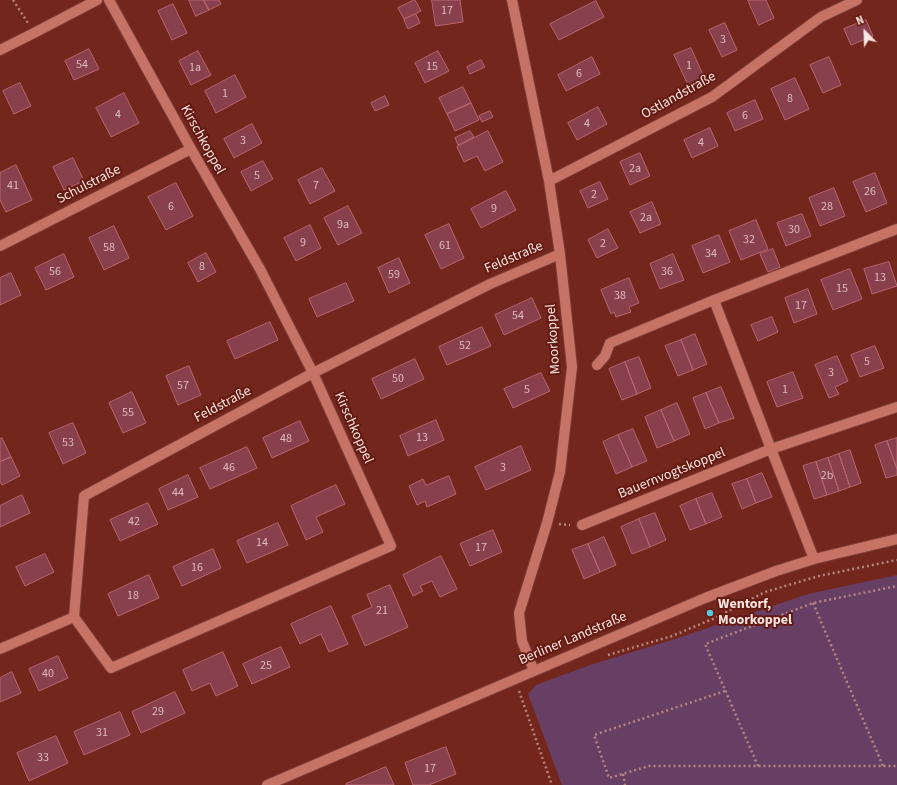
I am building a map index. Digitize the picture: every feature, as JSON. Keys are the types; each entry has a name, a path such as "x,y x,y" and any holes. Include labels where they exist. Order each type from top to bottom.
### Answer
{"street":[{"path":"0,50 97,0"},
{"name":"Kirschkoppel","path":"74,617 111,668 391,546 313,373 260,269 191,149 109,0"},
{"name":"Moorkoppel","path":"512,0 549,181 560,254 572,367 560,472 547,523 519,613 522,641 534,671"},
{"name":"Ostlandstraße","path":"549,181 712,98 821,17 857,0"},
{"name":"Schulstraße","path":"0,246 191,149"},
{"path":"597,365 605,356 610,343 714,300 897,229"},
{"name":"Feldstraße","path":"74,617 84,496 313,373 490,284 560,254"},
{"path":"714,300 814,559"},
{"name":"Bauernvogtskoppel","path":"582,525 771,449 897,407"},
{"name":"Berliner Landstraße","path":"266,785 705,598 776,571 814,559 897,539"},
{"path":"0,649 74,617"}],"path":[{"path":"13,0 34,33"},
{"path":"547,523 582,525"},
{"path":"606,656 672,636 715,618 765,592 818,576 897,560"},
{"path":"758,766 705,644 813,603 897,586"},
{"path":"813,603 883,766"},
{"path":"514,679 552,785"},
{"path":"725,690 594,735 609,778 649,766 897,766"},
{"path":"623,774 625,785"}],"shaded area":[{"path":"897,575 897,785 562,785 528,694 536,685 590,665 675,639 808,594"}],"building":[{"path":"189,0 204,0 209,10 196,16"},
{"path":"204,0 219,0 221,4 209,10"},
{"path":"415,0 421,11 404,19 398,8"},
{"path":"432,0 460,0 463,22 436,26"},
{"path":"748,0 766,0 774,18 759,25"},
{"path":"596,1 604,17 559,40 550,24"},
{"path":"173,4 187,33 172,40 158,11"},
{"path":"416,14 420,23 408,29 404,20"},
{"path":"866,20 873,36 851,45 844,29"},
{"path":"725,23 737,50 722,57 709,30"},
{"path":"691,48 704,77 688,85 674,55"},
{"path":"89,49 99,69 74,80 65,61"},
{"path":"198,51 211,75 191,85 179,61"},
{"path":"438,51 449,71 425,83 415,63"},
{"path":"592,57 600,74 566,91 558,75"},
{"path":"829,57 841,85 823,93 810,65"},
{"path":"481,60 485,67 470,74 467,67"},
{"path":"235,75 246,97 216,113 205,91"},
{"path":"795,78 809,109 785,120 771,89"},
{"path":"20,83 31,106 14,114 3,91"},
{"path":"463,87 471,103 447,114 439,98"},
{"path":"124,93 139,123 111,137 96,108"},
{"path":"385,96 389,105 375,111 371,103"},
{"path":"755,100 763,119 735,131 727,113"},
{"path":"471,103 479,120 455,131 447,114"},
{"path":"598,107 607,124 577,140 568,123"},
{"path":"490,111 493,117 482,122 479,116"},
{"path":"252,124 262,143 234,158 224,139"},
{"path":"710,128 718,146 692,158 684,140"},
{"path":"470,131 474,137 458,145 455,138"},
{"path":"488,131 503,162 485,171 477,156 464,162 457,147"},
{"path":"640,153 650,176 630,185 620,162"},
{"path":"73,158 84,181 64,190 53,167"},
{"path":"263,161 273,179 251,191 241,172"},
{"path":"16,165 32,200 6,212 0,200 0,173"},
{"path":"322,168 335,191 310,204 298,180"},
{"path":"875,173 887,203 866,212 853,182"},
{"path":"600,182 608,199 588,208 580,191"},
{"path":"176,183 193,216 166,230 148,197"},
{"path":"834,188 845,216 820,226 809,198"},
{"path":"506,191 516,210 481,228 471,209"},
{"path":"652,202 661,224 640,233 630,212"},
{"path":"348,206 362,233 338,245 324,218"},
{"path":"802,214 811,236 786,246 777,223"},
{"path":"756,220 768,249 741,260 729,231"},
{"path":"449,224 464,258 441,269 425,235"},
{"path":"310,225 321,248 296,261 284,238"},
{"path":"114,226 129,258 104,270 89,238"},
{"path":"608,229 618,248 597,258 588,240"},
{"path":"719,235 730,262 703,273 692,246"},
{"path":"773,249 780,267 768,272 760,254"},
{"path":"206,253 216,272 198,282 188,263"},
{"path":"64,254 74,277 46,290 35,268"},
{"path":"673,254 684,280 660,289 650,264"},
{"path":"399,258 410,283 389,293 378,268"},
{"path":"889,262 897,286 872,294 864,269"},
{"path":"850,269 862,299 833,310 821,280"},
{"path":"11,273 21,295 0,305 0,278"},
{"path":"629,278 639,303 629,307 631,312 616,317 614,312 611,314 601,290"},
{"path":"346,283 354,301 317,317 309,299"},
{"path":"808,289 817,314 794,323 785,298"},
{"path":"532,298 541,318 504,335 495,315"},
{"path":"772,317 778,332 758,341 751,325"},
{"path":"270,322 278,340 235,359 227,341"},
{"path":"482,327 491,346 447,365 439,347"},
{"path":"695,334 707,364 693,370 681,340"},
{"path":"681,340 693,370 678,376 665,346"},
{"path":"875,346 884,368 860,377 851,355"},
{"path":"837,356 848,381 835,387 839,394 829,398 815,365"},
{"path":"639,357 651,388 637,394 625,362"},
{"path":"415,359 424,379 381,399 372,379"},
{"path":"625,362 637,394 622,400 609,369"},
{"path":"189,366 201,395 178,405 166,376"},
{"path":"793,372 803,398 777,407 767,382"},
{"path":"541,373 550,391 513,408 504,389"},
{"path":"721,387 734,418 719,423 706,393"},
{"path":"132,392 146,423 123,433 109,403"},
{"path":"706,393 719,423 705,429 693,398"},
{"path":"677,403 690,434 674,441 661,410"},
{"path":"661,410 674,441 657,448 645,417"},
{"path":"436,420 444,440 408,456 400,436"},
{"path":"300,421 309,441 272,458 263,438"},
{"path":"73,423 86,453 63,464 49,433"},
{"path":"633,429 647,461 632,467 618,435"},
{"path":"618,435 632,467 616,474 603,442"},
{"path":"2,438 11,457 0,462 0,439"},
{"path":"897,438 897,469 887,441"},
{"path":"887,441 897,469 897,475 886,478 875,445"},
{"path":"521,446 531,470 486,490 475,467"},
{"path":"247,447 257,468 210,489 200,468"},
{"path":"850,450 861,483 850,487 839,454"},
{"path":"839,454 850,487 839,491 828,458"},
{"path":"11,457 20,476 2,485 0,481 0,462"},
{"path":"828,458 839,491 827,495 816,462"},
{"path":"816,462 827,495 814,499 803,466"},
{"path":"762,473 772,497 756,503 747,479"},
{"path":"188,475 198,497 168,510 159,489"},
{"path":"449,476 456,494 427,507 425,501 417,505 409,486 423,479 426,485"},
{"path":"747,479 756,503 742,509 732,484"},
{"path":"336,485 345,504 316,517 323,532 306,540 291,506"},
{"path":"712,493 722,517 706,524 696,499"},
{"path":"22,495 30,513 0,527 0,506"},
{"path":"696,499 706,524 690,530 680,506"},
{"path":"148,503 158,524 120,541 110,520"},
{"path":"655,513 666,540 650,547 639,519"},
{"path":"639,519 650,547 632,554 621,527"},
{"path":"278,523 288,545 247,563 237,541"},
{"path":"493,530 502,552 470,566 460,544"},
{"path":"604,537 616,565 600,572 588,544"},
{"path":"588,544 600,572 584,579 572,550"},
{"path":"213,549 221,568 182,586 173,567"},
{"path":"45,554 54,572 25,586 16,567"},
{"path":"441,556 457,589 440,597 432,581 420,586 423,591 413,596 403,575"},
{"path":"149,575 159,598 118,616 108,594"},
{"path":"390,585 408,627 365,646 352,616 372,607 367,595"},
{"path":"331,606 348,644 329,652 321,634 300,644 291,624"},
{"path":"281,647 290,667 252,684 243,664"},
{"path":"223,652 238,686 216,696 210,683 192,691 183,670"},
{"path":"58,656 68,678 39,691 29,669"},
{"path":"12,672 21,693 0,702 0,678"},
{"path":"175,692 185,713 141,733 132,712"},
{"path":"120,712 130,735 84,755 74,732"},
{"path":"56,736 68,763 29,781 17,753"},
{"path":"446,747 456,774 429,785 413,785 405,763"},
{"path":"386,767 394,785 346,785 346,784"}],"place":[{"name":"Wentorf, Moorkoppel","path":"710,613"}]}
